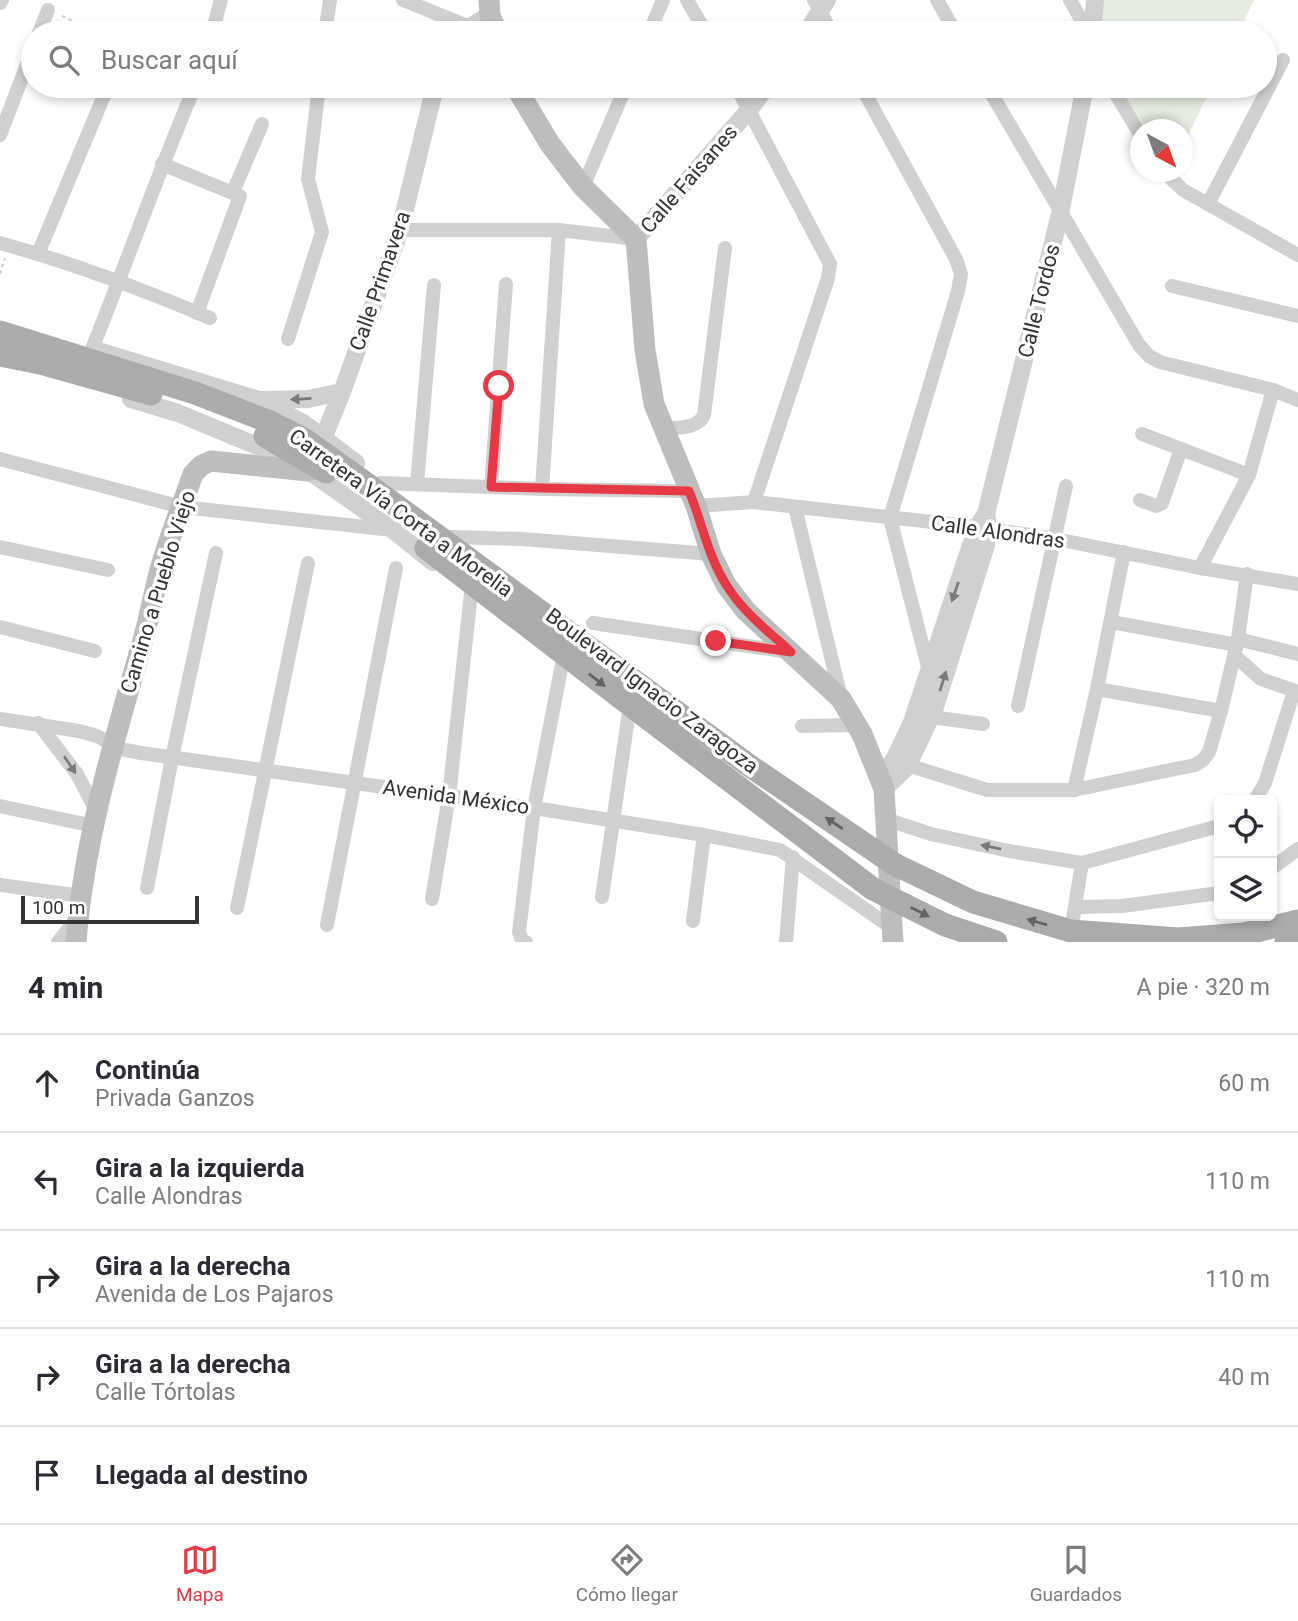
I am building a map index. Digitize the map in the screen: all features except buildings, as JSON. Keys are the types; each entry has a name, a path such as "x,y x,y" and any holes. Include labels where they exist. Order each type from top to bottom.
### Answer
{"main road":[{"path":"522,98 551,144 583,187 636,239 645,350 654,404 692,498 711,554 726,585 746,611 841,699 856,725 881,783 892,928"},
{"name":"Carretera Vía Corta a Morelia","path":"0,330 42,354 203,410 270,438 335,477 505,609 550,632"},
{"name":"Carretera Vía Corta a Morelia","path":"0,358 42,354 194,393 270,422 304,439 493,578 550,632"},
{"name":"Camino a Pueblo Viejo","path":"75,942 95,819 112,746 161,567 193,474 211,461 308,471"},
{"name":"Boulevard Ignacio Zaragoza","path":"550,632 564,654 873,889 945,925 996,942"},
{"name":"Boulevard Ignacio Zaragoza","path":"550,632 894,864 973,902 1071,931 1178,940 1244,934 1298,921"},
{"path":"1286,942 1298,939"}],"street":[{"path":"215,21 221,0"},
{"path":"327,21 330,0"},
{"path":"403,0 448,21"},
{"path":"654,21 663,0"},
{"path":"687,0 699,21"},
{"path":"937,0 949,21"},
{"path":"1070,0 1083,21"},
{"path":"1092,21 1095,0"},
{"path":"812,21 821,4"},
{"path":"821,4 827,21"},
{"path":"44,21 48,10"},
{"path":"1277,72 1283,60"},
{"path":"0,135 21,80"},
{"path":"38,254 103,98"},
{"path":"92,349 190,98"},
{"path":"288,339 321,232 321,221 308,179 318,98"},
{"name":"Calle Primavera","path":"308,471 342,392 400,230 432,98"},
{"path":"583,187 621,98"},
{"path":"742,98 830,264 828,278 754,502"},
{"name":"Calle Faisanes","path":"636,239 758,98"},
{"path":"868,98 956,259 961,274 890,518 929,671"},
{"path":"994,98 1060,214 1139,345 1149,356 1160,362 1273,390 1298,400"},
{"name":"Calle Tordos","path":"901,763 929,671 984,524 1060,214 1083,98"},
{"path":"1118,98 1131,119"},
{"path":"1208,204 1263,98"},
{"path":"5,244 119,282 204,315 237,194 262,124"},
{"path":"162,164 237,194"},
{"path":"1174,182 1183,191 1298,256"},
{"path":"400,230 559,230 636,239"},
{"path":"542,489 559,230"},
{"path":"664,429 695,425 701,422 704,415 725,248"},
{"path":"491,487 506,284"},
{"path":"417,484 434,285"},
{"path":"1172,286 1298,316"},
{"name":"Boulevard Ignacio Zaragoza","path":"0,330 92,349 259,400 303,423 536,603 550,632"},
{"name":"Boulevard Ignacio Zaragoza","path":"0,358 178,413 269,450 308,471 393,530 515,626 550,632"},
{"path":"1200,568 1249,475 1273,390"},
{"path":"259,400 308,399 342,392"},
{"path":"1142,434 1249,475"},
{"path":"1140,500 1156,506 1161,503 1181,449"},
{"path":"0,459 182,507 393,530"},
{"name":"Calle Alondras","path":"380,483 542,489 754,502 890,518 984,524 1200,568 1298,584"},
{"path":"1018,706 1066,486"},
{"path":"794,507 841,699"},
{"name":"Calle Tordos","path":"881,783 901,763 931,717 986,545 984,524"},
{"path":"452,537 522,539 711,554"},
{"path":"0,547 108,570"},
{"path":"1074,790 1124,552"},
{"path":"146,888 216,553"},
{"path":"237,908 308,563"},
{"path":"327,925 396,568"},
{"path":"901,763 987,790 1074,790 1195,765 1209,752 1221,711 1237,647 1247,574"},
{"path":"432,899 449,796 471,593"},
{"path":"1111,622 1237,647 1298,654"},
{"path":"593,623 791,652"},
{"path":"0,627 96,650"},
{"path":"1237,647 1261,679 1296,692 1265,783 1258,795"},
{"path":"524,941 519,932 534,808 564,654"},
{"path":"1097,688 1221,711"},
{"path":"602,897 630,705"},
{"path":"931,717 983,724"},
{"name":"Avenida México","path":"0,719 38,723 97,736 124,750 534,808 780,850 892,928"},
{"path":"38,723 76,774 95,819"},
{"path":"802,726 856,725"},
{"path":"0,806 95,819"},
{"path":"886,826 1082,863 1214,827"},
{"path":"693,921 704,835"},
{"path":"1277,864 1298,849"},
{"path":"786,942 793,858"},
{"path":"1071,931 1082,863"},
{"path":"0,885 79,907 58,942"},
{"path":"1076,907 1122,906 1214,894"}],"path":[{"path":"48,10 72,21"},
{"path":"0,274 5,244"}],"shaded area":[{"path":"1100,0 1254,0 1244,21 1097,21"},
{"path":"1125,98 1206,98 1193,125 1193,119 1140,119"}],"route":[{"path":"499,386 491,487 689,491 711,554 726,585 746,611 791,652 716,641"}]}
